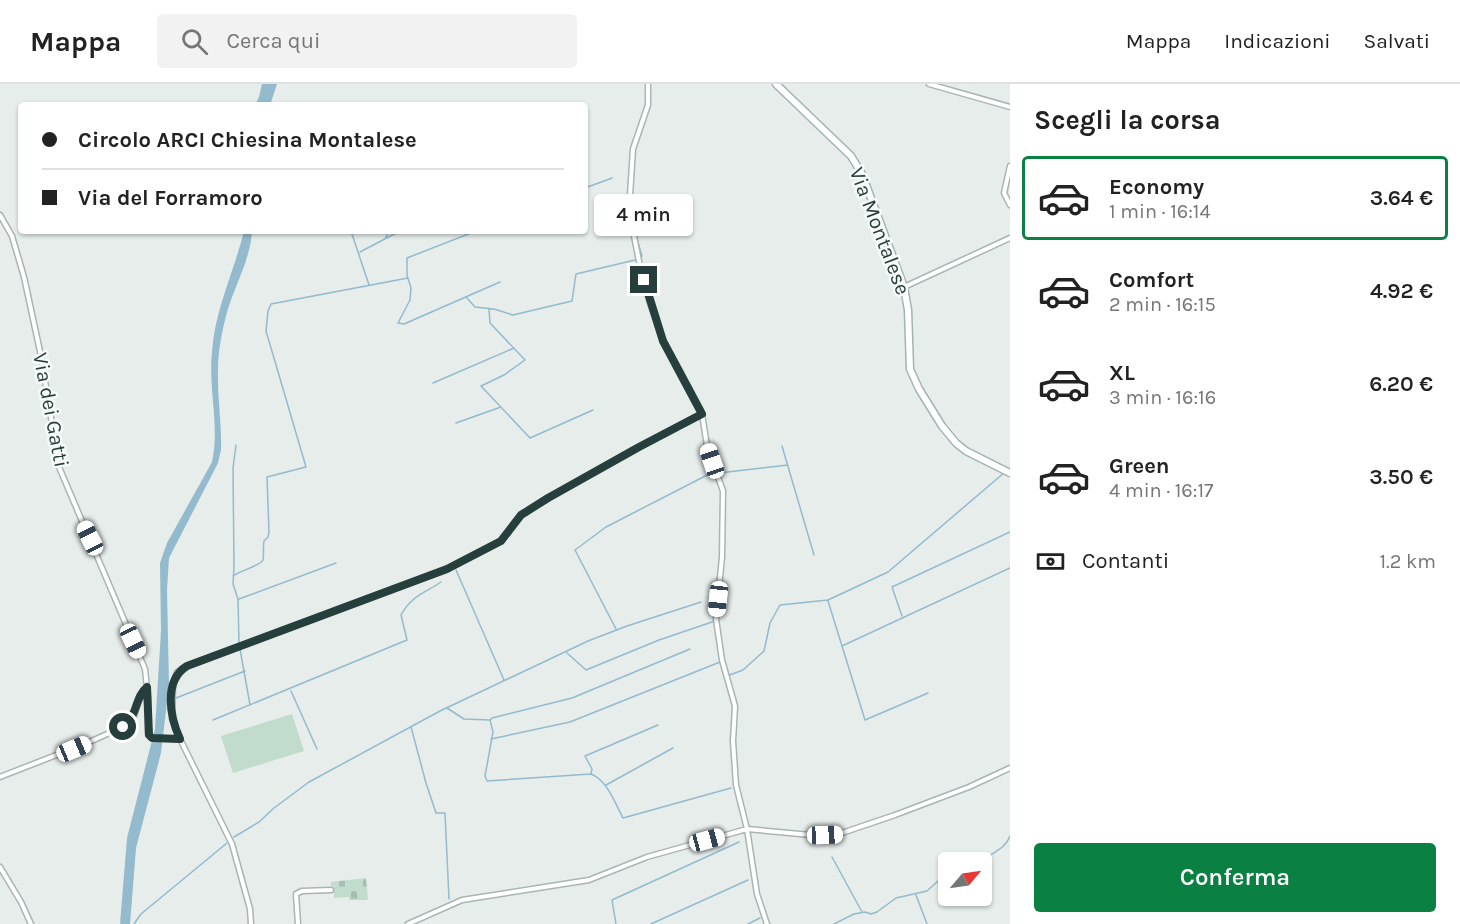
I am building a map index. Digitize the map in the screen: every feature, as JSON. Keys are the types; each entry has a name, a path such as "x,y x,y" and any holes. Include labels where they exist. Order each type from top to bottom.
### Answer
{"main road":[{"name":"Via Montalese","path":"776,84 850,156 857,166 904,287 908,310 910,369 919,389 942,426 956,442 966,451 1010,473"}],"street":[{"path":"648,84 648,105 633,149 629,211 652,310 663,341 702,414 707,446 723,492 722,557 716,620 722,660 735,706 733,741 736,785 747,829 757,894 766,924"},
{"path":"929,84 1010,106"},
{"path":"1010,166 1004,192 1010,205"},
{"name":"Via dei Gatti","path":"0,215 12,236 24,278 42,356 59,467 143,663 147,687 148,732 152,738 180,739"},
{"path":"904,287 1010,238"},
{"path":"251,924 250,909 232,844 180,739 171,714 173,684 177,672 187,666 454,565 501,541 521,515 539,504 702,414"},
{"path":"0,777 123,727 134,716 141,692 147,687"},
{"path":"408,924 462,900 589,880 646,856 747,829 811,836 839,834 937,799 1010,768"},
{"path":"0,867 31,924"},
{"path":"298,924 297,894 303,891 331,890"}],"green space":[{"path":"292,714 304,751 233,773 221,736"},
{"path":"366,878 368,900 349,900 349,897 334,898 334,886 331,886 331,882"}],"water":[{"path":"262,84 277,84 271,102 256,102"},
{"path":"243,234 252,234 248,254 228,309 219,351 221,450 218,463 169,558 167,590 169,685 161,753 136,848 130,924 120,924 127,838 155,729 161,631 160,563 167,543 212,462 215,435 211,379 214,336"}],"waterway":[{"path":"588,187 612,178"},
{"path":"466,297 475,307 494,309 513,315 572,301 576,274 635,260 642,256 635,233 686,211"},
{"path":"352,234 369,285"},
{"path":"385,239 388,234"},
{"path":"360,252 394,234"},
{"path":"468,234 407,258 407,275 411,288 410,300 398,323 404,324 500,282"},
{"path":"233,576 263,560 264,541 269,532 267,477 306,467 266,331 271,304 408,278"},
{"path":"489,309 490,323 525,360 504,375 481,386 530,438 593,410"},
{"path":"433,383 514,348"},
{"path":"456,423 501,407"},
{"path":"236,445 233,468 233,584 238,599 239,644"},
{"path":"782,446 814,555"},
{"path":"719,473 788,465"},
{"path":"616,629 575,550 606,527 715,471"},
{"path":"727,676 743,670 764,651 770,623 780,605 828,600 888,572 1005,472"},
{"path":"902,616 892,587 1010,532"},
{"path":"239,599 336,563"},
{"path":"842,646 1010,568"},
{"path":"456,570 504,680"},
{"path":"213,720 407,640 401,615 414,599 441,582"},
{"path":"828,601 865,720 928,693"},
{"path":"234,837 259,822 309,782 440,711 588,641 701,602"},
{"path":"567,653 586,670 659,640 715,621"},
{"path":"240,649 250,705"},
{"path":"447,708 464,719 490,720 572,698 690,649"},
{"path":"491,739 570,722 720,662"},
{"path":"176,698 245,671"},
{"path":"291,691 317,749"},
{"path":"490,720 493,732 485,776 487,781 591,774 602,781 623,818 731,788"},
{"path":"591,773 592,769 585,756 658,725"},
{"path":"411,727 436,813 445,813 449,899"},
{"path":"606,785 673,748"},
{"path":"992,854 1005,845 1010,836"},
{"path":"616,924 612,900 739,842"},
{"path":"134,924 141,914 227,843"},
{"path":"832,857 862,912"},
{"path":"651,924 748,880"},
{"path":"834,924 854,914 877,912 896,898 927,891 938,881"},
{"path":"916,895 927,924"},
{"path":"748,924 760,918"}],"route":[{"path":"123,727 134,716 141,692 147,687 150,737 180,739 171,714 173,684 177,672 187,666 447,569 470,558 501,541 521,515 548,498 702,414 663,341 644,280"}]}
